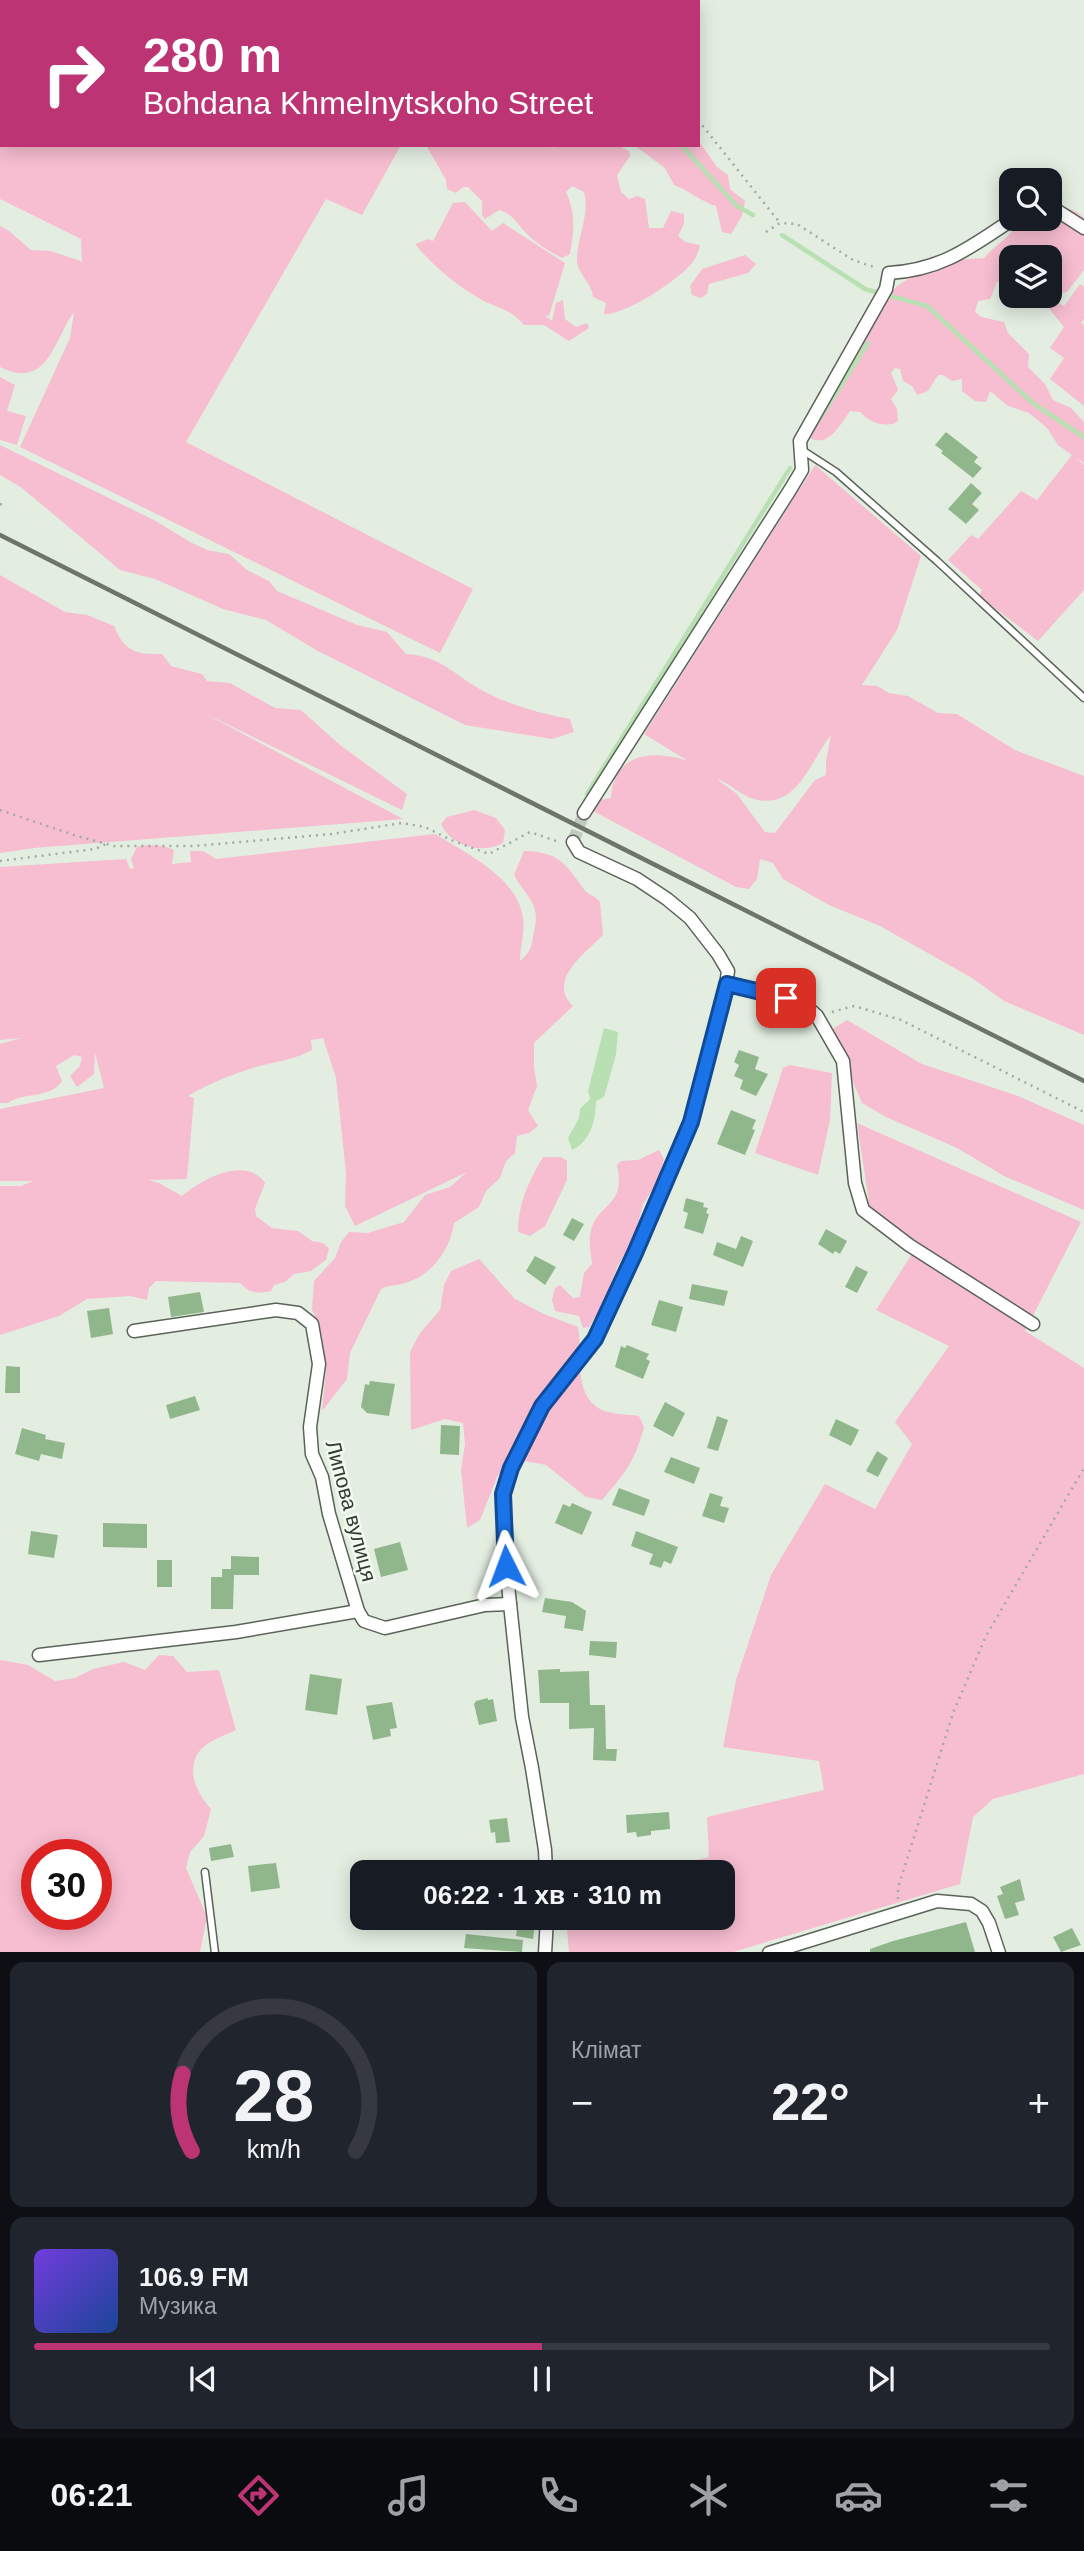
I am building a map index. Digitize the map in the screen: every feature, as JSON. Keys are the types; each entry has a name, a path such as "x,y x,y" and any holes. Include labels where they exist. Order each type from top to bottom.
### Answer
{"street":[{"path":"1062,214 1084,228"},
{"path":"584,813 802,470 800,441 886,289 889,273 915,271 946,262 999,228"},
{"path":"545,1860 535,1781 522,1717 510,1604 503,1494 511,1468 542,1406 595,1339 625,1274 691,1122 727,984 727,971 718,954 690,918 637,879 579,852 573,842"},
{"path":"727,984 786,998 805,1005 817,1016 843,1061 855,1183 863,1210 909,1245 1033,1324"},
{"name":"Липова вулиця","path":"39,1655 236,1632 358,1611 329,1514 322,1477 312,1454 310,1427 318,1364 312,1324 298,1313 276,1310 134,1331"},
{"path":"358,1611 364,1621 385,1628 485,1605 510,1604"},
{"path":"769,1952 937,1900 971,1904 982,1911 999,1952"},
{"path":"545,1952 546,1930"}],"lane":[{"path":"801,449 836,472 937,561 1084,698"},
{"path":"205,1872 215,1952"}],"path":[{"path":"700,123 780,223"},
{"path":"766,232 780,223 797,224 853,260 889,273"},
{"path":"0,810 106,844 194,846 332,834 402,823 425,827 450,840 489,854 530,832 558,842 573,842"},
{"path":"0,861 95,849 106,844"},
{"path":"817,1016 854,1006 901,1020 1084,1112"},
{"path":"899,1913 898,1888 953,1713 986,1636 1084,1468"}],"shaded area":[{"path":"700,143 717,167 728,175 730,189 745,201 742,216 731,234 722,232 716,206 674,185 665,168 637,147 700,147"},
{"path":"0,147 400,147 362,215 326,199 186,442 473,589 440,653 20,447 70,338 74,312 48,359 39,367 29,372 16,373 0,367 0,226 31,250 50,251 81,261 82,264 81,239 0,199"},
{"path":"427,147 621,147 629,151 630,156 617,175 621,192 629,199 637,196 645,199 649,228 663,228 671,211 684,214 684,224 678,236 685,242 700,245 694,260 678,276 638,303 604,314 606,303 593,297 577,263 586,208 584,192 572,186 566,192 573,215 573,230 570,254 562,258 537,242 504,212 499,210 485,219 482,215 482,201 468,187 463,187 456,193 447,189 446,180"},
{"path":"465,202 492,231 503,223 565,263 549,316 545,315 552,321 556,303 563,300 565,319 576,327 587,323 589,328 569,341 544,325 524,325 509,312 464,289 429,260 415,244 429,239 433,241 453,203"},
{"path":"1062,206 1084,218 1084,270 1067,292 1062,293 1062,245 999,245 999,281 990,299 978,301 975,312 981,317 1004,322 1008,333 1029,354 1028,367 1045,384 1053,400 1071,408 1084,422 1084,463 1076,458 1084,465 1084,590 1038,641 979,596 982,590 948,560 971,535 978,539 1021,491 1037,500 1072,455 1058,445 1047,428 1029,413 1008,406 990,391 986,402 975,401 962,391 962,379 952,381 938,375 928,391 917,395 912,386 903,381 900,369 895,368 891,373 898,390 891,399 897,409 898,421 893,424 879,424 860,412 850,411 831,436 825,439 812,439 804,434 822,403 828,376 862,335 874,312 897,286 911,277 946,267 954,260 984,258 1012,231 1062,231"},
{"path":"745,255 756,264 748,273 709,284 707,294 701,298 692,295 690,286 702,269"},
{"path":"1080,284 1084,287 1084,319 1081,323 1084,325 1084,406 1050,379 1064,358 1050,348 1064,327 1049,308 1064,306"},
{"path":"0,377 15,385 7,411 26,416 17,445 0,440"},
{"path":"0,445 154,520 190,542 207,550 229,554 247,570 269,581 277,591 357,625 387,632 406,654 435,661 495,697 570,719 574,732 552,739 465,725 316,650 266,620 223,609 155,579 120,570 22,488 0,475"},
{"path":"815,465 921,556 897,630 862,685 877,686 889,693 908,696 938,713 957,714 1015,750 1084,776 1084,1035 1004,1001 972,978 880,926 829,905 783,879 773,863 760,859 757,879 749,889 736,887 593,811 599,800 611,798 613,783 627,763 637,758 661,755 688,761 644,734","holes":["831,735 826,775 815,780 775,833 765,832 737,794 717,779 749,797 769,801 792,791"]},
{"path":"0,575 65,612 87,615 114,626 122,641 132,650 145,654 162,654 171,666 202,674 207,681 230,683 275,708 301,710 340,745 407,794 402,810 202,712 403,819 34,848 0,853"},
{"path":"474,810 496,818 505,830 503,843 486,848 468,846 452,838 441,824 447,817"},
{"path":"435,834 489,868 512,891 523,918 520,961 530,948 536,922 532,901 514,875 524,851 545,854 560,860 585,890 600,902 603,935 579,959 566,977 566,996 573,1006 534,1043 537,1086 528,1110 538,1126 529,1133 517,1136 515,1153 506,1161 500,1178 486,1191 479,1207 454,1223 445,1251 433,1266 417,1278 381,1289 350,1353 347,1379 322,1411 326,1370 321,1361 317,1320 312,1310 314,1281 335,1258 341,1242 349,1232 368,1233 404,1222 425,1195 450,1187 467,1172 355,1226 345,1206 346,1173 336,1078 323,1038 311,1040 312,1050 306,1053 232,1075 188,1096 194,1098 187,1179 148,1180 182,1196 200,1183 223,1173 246,1171 256,1175 265,1183 255,1209 256,1216 272,1228 298,1231 312,1241 323,1243 329,1248 326,1260 311,1271 294,1274 285,1282 274,1285 271,1291 254,1292 240,1283 156,1281 149,1288 147,1300 130,1296 87,1299 59,1316 0,1335 0,1186 21,1186 33,1181 0,1181 0,1109 104,1088 95,1053 94,1074 77,1087 70,1076 80,1066 82,1057 74,1055 56,1066 62,1081 57,1087 8,1103 0,1103 0,1044 21,1038 0,1040 0,867 126,859 130,869 134,868 131,859 137,847 161,846 174,850 172,864 191,862 190,851 203,851 216,859"},
{"path":"847,1020 922,1064 1018,1096 1084,1125 1084,1210 1004,1176 957,1148 886,1117 862,1103 831,1030"},
{"path":"604,1028 618,1032 616,1055 604,1097 596,1101 591,1130 583,1142 572,1150 568,1138 579,1118 580,1109 590,1099 588,1091"},
{"path":"790,1065 832,1073 830,1120 818,1175 755,1153 783,1068"},
{"path":"857,1123 1081,1222 1025,1331 1084,1368 1084,1774 993,1799 973,1817 960,1884 733,1952 569,1952 567,1930 735,1930 735,1860 696,1860 709,1857 707,1817 824,1790 819,1761 723,1747 736,1680 771,1575 825,1484 875,1509 912,1444 895,1422 949,1346 876,1310 919,1243 870,1209"},
{"path":"659,1150 664,1159 657,1183 643,1204 634,1239 618,1265 603,1304 589,1327 583,1328 579,1316 555,1311 552,1300 555,1288 560,1285 573,1298 580,1297 584,1273 592,1264 590,1235 593,1224 618,1190 617,1165 621,1161 638,1160"},
{"path":"543,1157 561,1157 567,1161 567,1180 545,1226 530,1236 518,1232 520,1211 529,1184"},
{"path":"479,1259 515,1299 578,1327 580,1372 585,1393 591,1402 609,1412 639,1416 644,1427 637,1450 623,1474 602,1500 586,1497 546,1465 525,1461 498,1475 480,1520 467,1528 461,1470 465,1444 463,1423 445,1419 411,1430 410,1352 420,1333 440,1310 444,1285 451,1271"},
{"path":"159,1655 173,1656 187,1672 219,1670 236,1730 201,1749 193,1768 198,1790 211,1809 204,1836 190,1852 186,1868 207,1917 200,1952 0,1952 0,1660 28,1665 55,1681 75,1678 93,1669 124,1662 145,1670"}],"building":[{"path":"946,432 978,457 974,462 982,468 973,478 941,453 943,451 935,445"},
{"path":"971,483 982,493 972,504 979,510 966,524 948,509"},
{"path":"739,1050 759,1057 755,1069 768,1074 756,1096 740,1089 743,1080 734,1076 739,1065 734,1062"},
{"path":"731,1110 756,1120 745,1155 717,1144"},
{"path":"686,1198 704,1203 703,1207 708,1208 706,1213 709,1214 703,1234 684,1228 688,1213 683,1211"},
{"path":"572,1218 584,1224 574,1241 563,1235"},
{"path":"826,1229 847,1241 840,1254 835,1251 833,1254 818,1244"},
{"path":"741,1236 753,1241 743,1267 713,1255 717,1242 736,1249"},
{"path":"535,1256 556,1267 545,1285 526,1271"},
{"path":"856,1266 868,1272 857,1293 845,1287"},
{"path":"692,1284 728,1291 724,1306 689,1299"},
{"path":"200,1292 204,1312 171,1317 168,1297"},
{"path":"659,1300 683,1307 676,1332 651,1325"},
{"path":"109,1308 113,1334 91,1338 87,1311"},
{"path":"627,1345 649,1354 646,1359 650,1361 643,1379 615,1367 621,1346 625,1348"},
{"path":"6,1366 20,1367 20,1393 5,1393"},
{"path":"370,1381 395,1384 389,1416 367,1413 361,1407 365,1384 369,1385"},
{"path":"195,1396 200,1410 170,1419 166,1405"},
{"path":"665,1402 685,1413 673,1437 653,1426"},
{"path":"717,1416 728,1420 718,1451 707,1448"},
{"path":"836,1419 859,1430 851,1446 829,1435"},
{"path":"441,1425 460,1426 459,1455 440,1454"},
{"path":"22,1428 46,1435 45,1439 65,1443 62,1459 41,1454 39,1461 15,1454"},
{"path":"877,1451 888,1458 878,1477 866,1471"},
{"path":"671,1457 700,1468 694,1484 664,1472"},
{"path":"619,1488 650,1500 644,1516 612,1505"},
{"path":"710,1493 723,1497 720,1506 729,1508 724,1523 702,1516"},
{"path":"572,1503 592,1512 582,1535 555,1523 563,1504 570,1507"},
{"path":"103,1523 147,1524 147,1548 103,1547"},
{"path":"31,1531 58,1535 54,1558 28,1554"},
{"path":"636,1531 678,1547 671,1564 664,1561 661,1568 649,1564 653,1554 631,1546"},
{"path":"400,1542 408,1570 381,1577 374,1549"},
{"path":"231,1556 259,1557 259,1575 234,1575 233,1609 211,1609 211,1577 222,1577 222,1569 231,1569"},
{"path":"157,1560 172,1560 172,1587 157,1587"},
{"path":"545,1598 572,1602 586,1611 583,1631 564,1628 566,1616 542,1612"},
{"path":"590,1641 617,1642 616,1658 589,1655"},
{"path":"560,1669 560,1672 589,1671 590,1705 605,1705 606,1749 617,1749 616,1761 593,1760 594,1728 569,1729 569,1703 540,1703 538,1670"},
{"path":"310,1674 342,1679 337,1715 305,1710"},
{"path":"488,1698 493,1699 497,1721 479,1725 474,1704"},
{"path":"392,1702 397,1728 390,1729 391,1736 373,1740 366,1706"},
{"path":"669,1812 670,1829 651,1831 651,1835 637,1837 636,1832 627,1833 626,1815"},
{"path":"507,1818 510,1842 496,1843 495,1832 491,1833 489,1820"},
{"path":"231,1844 234,1857 211,1861 209,1848"},
{"path":"276,1863 280,1888 251,1892 248,1866"},
{"path":"1020,1879 1025,1900 1015,1903 1019,1915 1005,1919 997,1896 1003,1894 1000,1887"},
{"path":"966,1922 975,1952 870,1952 870,1949 893,1941"},
{"path":"1072,1928 1081,1945 1061,1952 1053,1937"},
{"path":"517,1930 534,1930 533,1939 516,1936"},
{"path":"466,1934 523,1940 522,1952 464,1948"}],"waterway":[{"path":"683,147 737,206 753,215"},
{"path":"782,235 865,289 927,306 1034,404 1084,437"},
{"path":"817,423 868,343"},
{"path":"587,794 790,468"}],"tunnel":[{"path":"573,842 584,813"}],"railway":[{"path":"0,535 1084,1081"}],"route":[{"path":"506,1566 503,1494 511,1468 542,1406 595,1339 635,1253 691,1122 727,984 786,998"}]}
